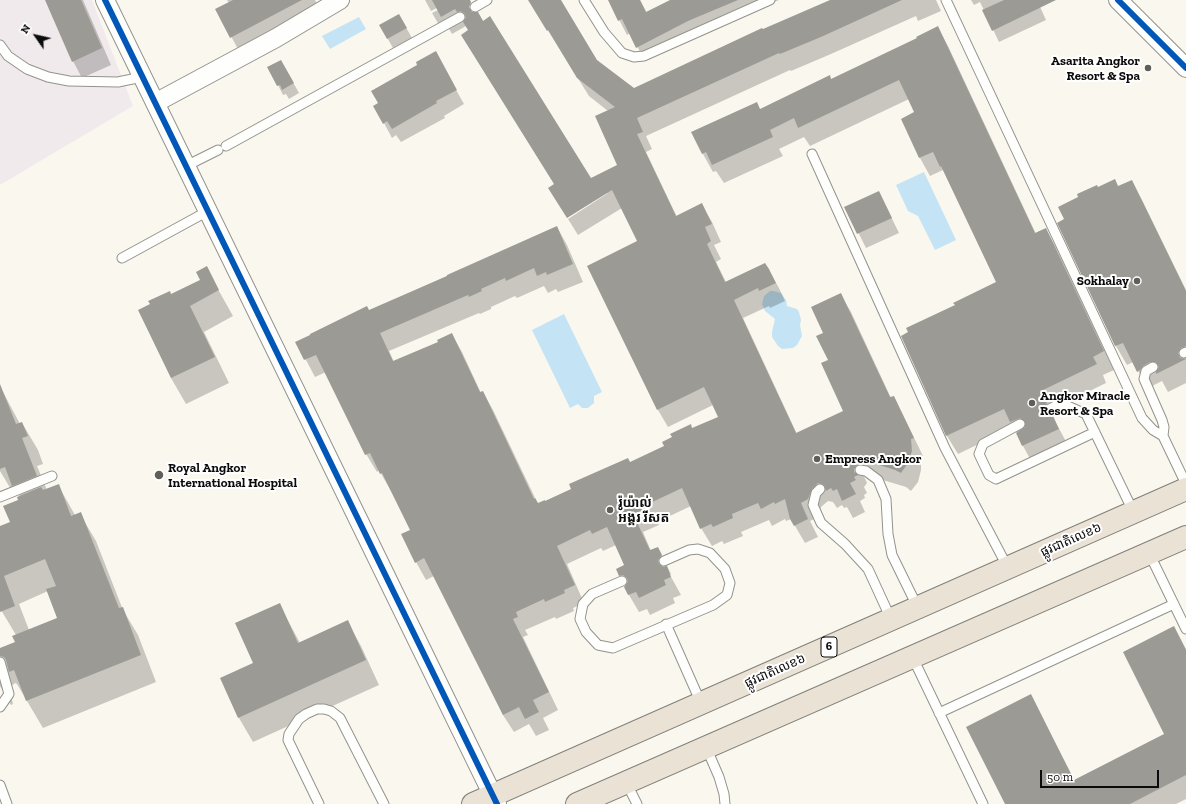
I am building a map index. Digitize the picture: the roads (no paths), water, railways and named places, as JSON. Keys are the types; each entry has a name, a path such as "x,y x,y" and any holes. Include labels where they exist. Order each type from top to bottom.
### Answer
{"highway":[{"name":"ផ្លូវជាតិលេខ៦","path":"473,804 495,800 701,703 1186,489"},
{"path":"577,804 1149,553 1185,540"}],"street":[{"path":"105,0 495,800"},
{"path":"155,103 276,38 340,0"},
{"path":"1118,0 1186,68"}],"lane":[{"path":"475,8 487,0"},
{"path":"584,0 604,32 622,53 634,57 644,56 770,0"},
{"path":"946,0 1142,418 1153,430 1163,436"},
{"path":"186,166 222,148 460,17"},
{"path":"0,45 8,56 27,69 48,77 69,81 118,82 142,77"},
{"path":"812,154 944,448 1008,568"},
{"path":"122,258 208,211"},
{"path":"1153,367 1146,371 1144,379 1162,420 1164,427 1163,436 1186,484"},
{"path":"1044,412 1061,403 1086,414 1134,512"},
{"path":"1020,424 983,444 979,454 989,475 996,479 1095,432"},
{"path":"860,470 866,471 878,480 886,499 888,534 892,556 918,608"},
{"path":"0,497 52,476"},
{"path":"820,489 816,493 814,505 821,523 845,544 868,569 891,620"},
{"path":"622,581 592,594 583,604 580,619 586,632 598,645 613,648 713,605 726,595 730,583 725,569 710,553 698,549 689,550 664,561"},
{"path":"1149,553 1186,628"},
{"path":"939,713 1174,604"},
{"path":"666,624 701,703"},
{"path":"912,656 983,804"},
{"path":"0,662 9,694 0,707"},
{"path":"319,804 288,740 289,734 299,719 317,709 331,711 340,718 379,803"},
{"path":"706,747 719,777 725,804"},
{"path":"626,782 637,804"},
{"path":"0,785 7,804"}],"water":[{"path":"359,17 366,29 330,49 322,36"},
{"path":"924,172 956,240 935,250 918,216 908,211 896,185"},
{"path":"770,291 781,293 786,300 787,306 797,309 799,312 802,336 797,345 793,348 782,349 772,337 775,319 765,311 762,304 764,296"},
{"path":"564,314 602,392 594,396 594,403 588,408 582,408 578,404 570,408 532,330"}],"place":[{"name":"Asarita Angkor Resort & Spa","path":"1148,68"},
{"name":"Sokhalay","path":"1137,281"},
{"name":"Angkor Miracle Resort & Spa","path":"1032,403"},
{"name":"Empress Angkor","path":"817,459"},
{"name":"Royal Angkor International Hospital","path":"159,475"},
{"name":"រ៉ូយ៉ាល់ អង្គរ រីសត","path":"610,510"}]}
